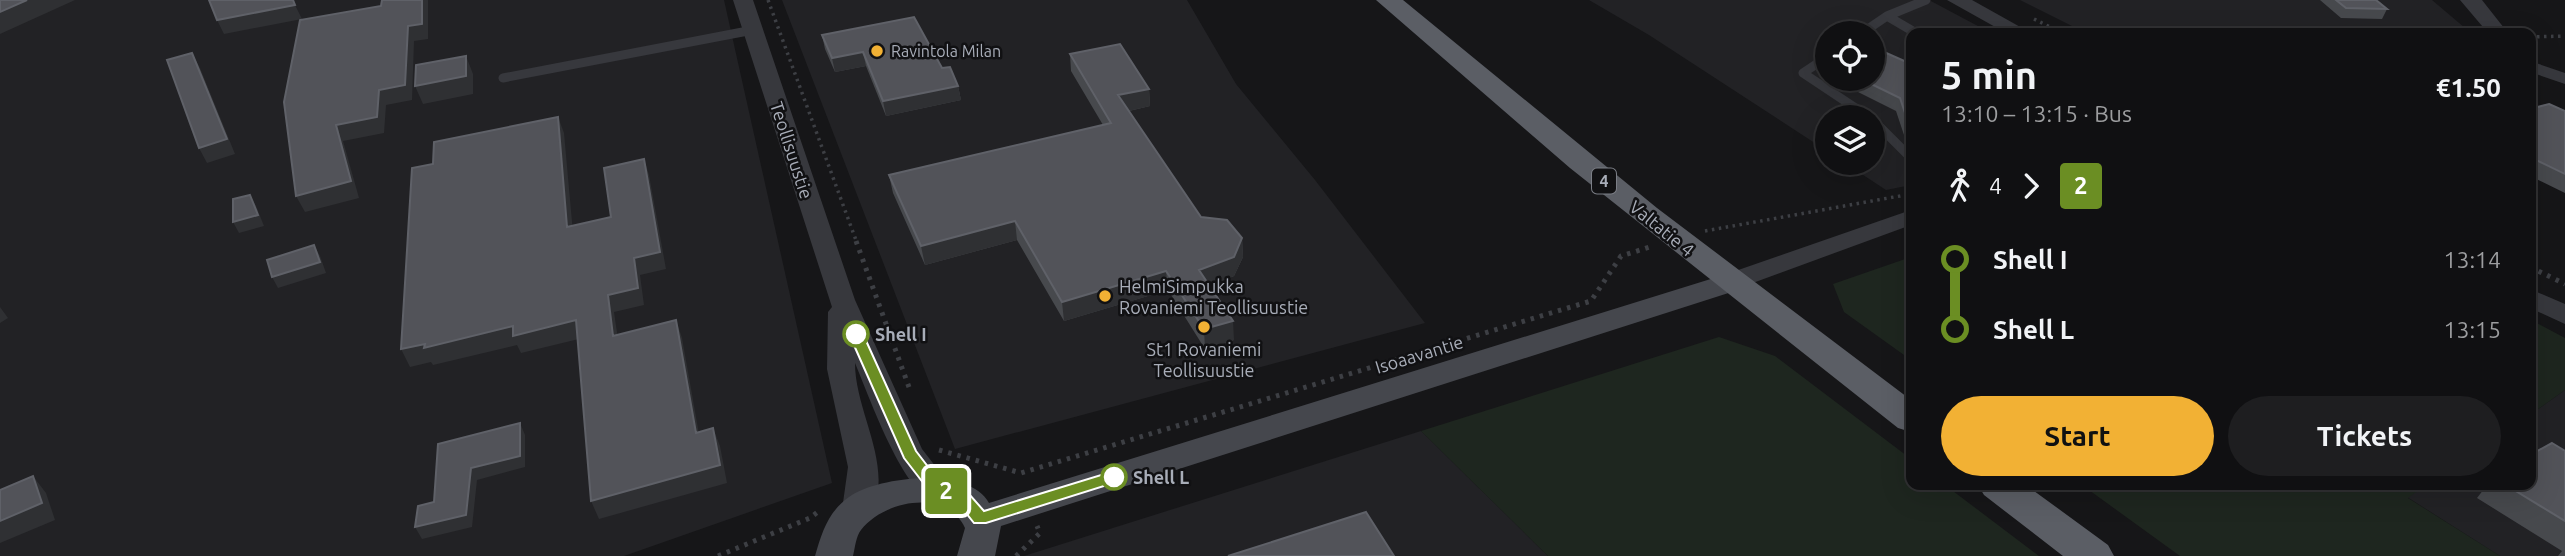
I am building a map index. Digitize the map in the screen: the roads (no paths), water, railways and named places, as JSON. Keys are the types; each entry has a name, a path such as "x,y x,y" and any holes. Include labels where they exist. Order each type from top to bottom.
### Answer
{"highway":[{"name":"Valtatie 4","path":"1388,0 1479,80 1676,239 1906,415"},
{"path":"2005,490 2093,556"}],"main road":[{"name":"Isoaavantie","path":"980,519 1730,282"},
{"path":"834,556 834,546 842,527 843,507 904,490 937,489 964,499 980,519 983,533 976,556"}],"street":[{"name":"Teollisuustie","path":"743,0 842,300 909,454 937,489"},
{"path":"1957,0 2011,28"},
{"path":"2470,0 2494,28"},
{"path":"2536,68 2565,79"},
{"name":"Isoaavantie","path":"1730,282 1906,219"},
{"name":"Teollisuustie","path":"842,300 841,369 863,467 843,507"},
{"path":"2536,300 2565,315"}],"lane":[{"path":"1880,21 1926,0"},
{"path":"1887,16 1907,28"},
{"path":"503,78 753,30"},
{"path":"1815,65 1803,73 1815,81"},
{"path":"1830,91 1851,105"},
{"path":"1885,134 1906,154"}],"place":[{"name":"Ravintola Milan","path":"877,51"},
{"name":"HelmiSimpukka Rovaniemi Teollisuustie","path":"1105,296"},
{"name":"St1 Rovaniemi Teollisuustie","path":"1204,327"},
{"name":"Shell I","path":"856,334"},
{"name":"Shell L","path":"1114,477"}]}
